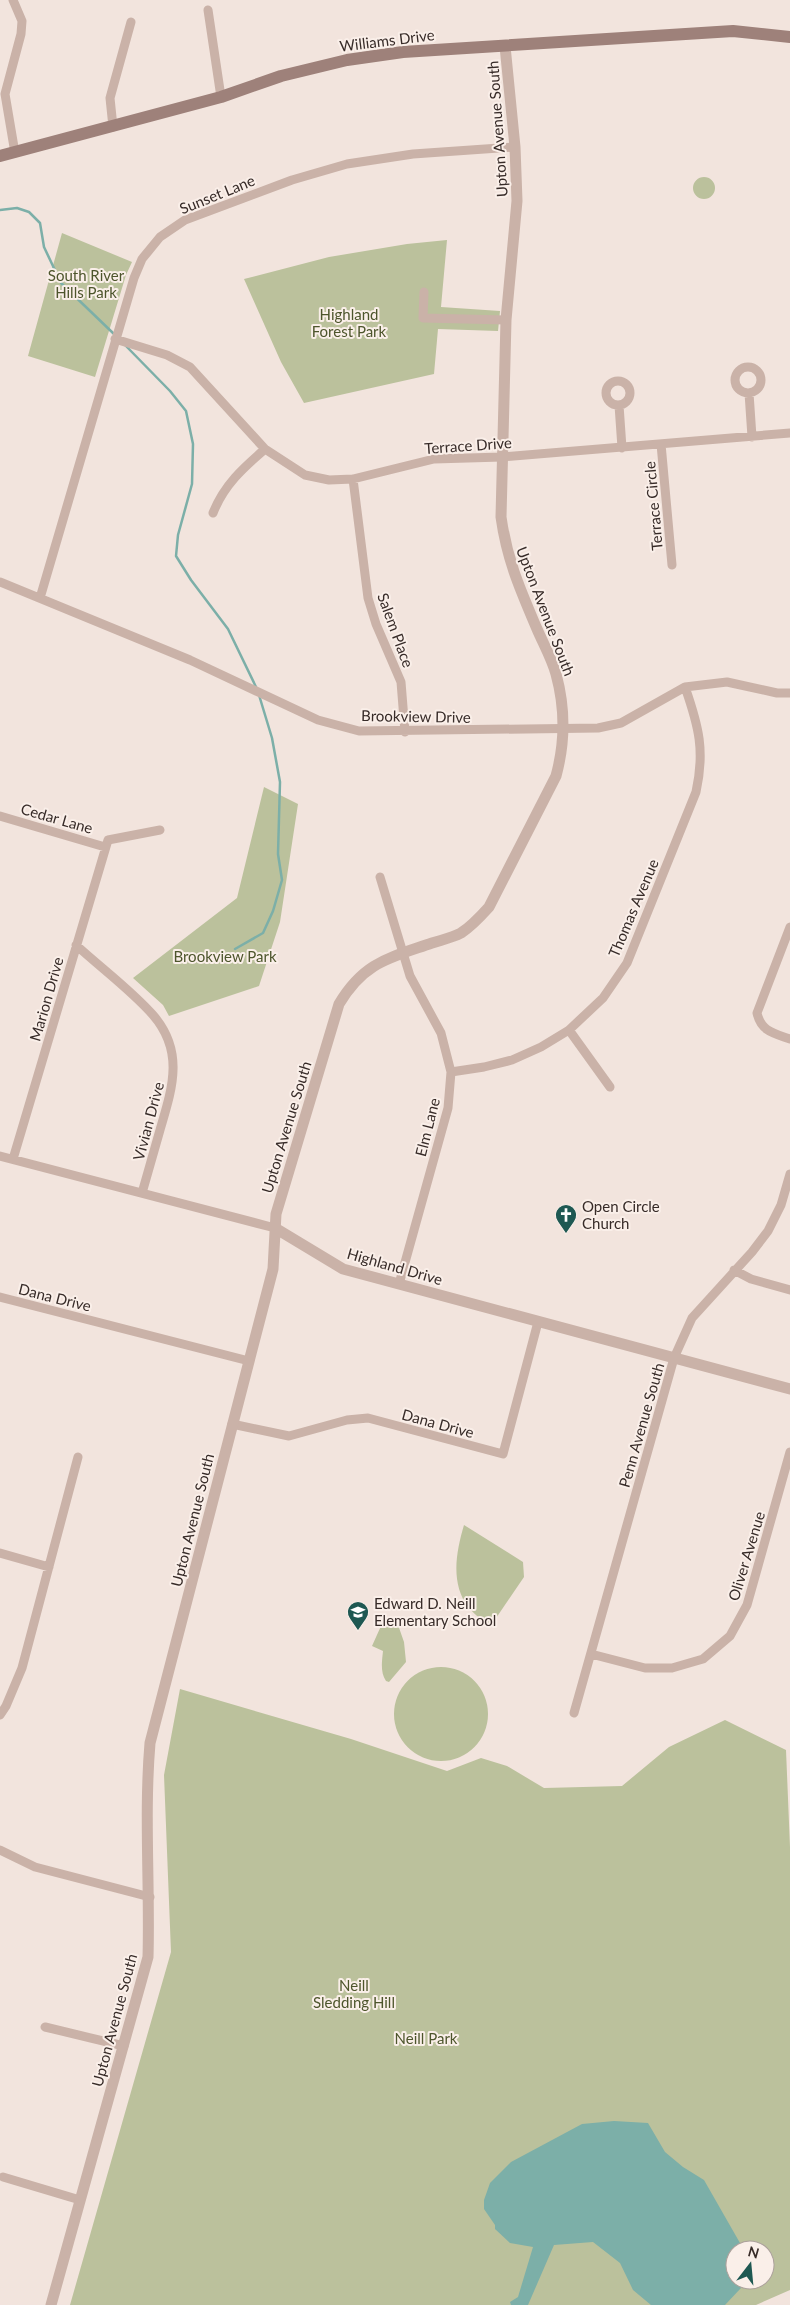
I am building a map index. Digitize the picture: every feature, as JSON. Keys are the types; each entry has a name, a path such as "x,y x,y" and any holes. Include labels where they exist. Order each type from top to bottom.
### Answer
{"main road":[{"name":"Williams Drive","path":"0,156 113,127 221,97 281,76 347,60 403,52 733,31 790,37"}],"street":[{"path":"13,0 22,20 21,34 5,94 15,153"},
{"path":"208,10 221,97"},
{"path":"113,127 110,98 131,22"},
{"name":"Upton Avenue South","path":"51,2305 148,1957 150,1897 147,1784 150,1743 273,1269 276,1214 338,1004 349,986 363,972 378,963 459,934 476,922 489,907 556,776 562,754 560,695 556,672 514,575 505,546 501,517 506,320 517,201 515,147 506,46"},
{"name":"Sunset Lane","path":"40,598 134,278 142,259 160,237 184,220 292,180 347,164 413,154 515,147"},
{"path":"424,292 424,318 506,320"},
{"name":"Terrace Drive","path":"116,339 167,355 190,367 266,449 305,475 330,480 353,479 434,459 502,457 790,434"},
{"path":"749,394 752,437"},
{"path":"619,405 622,448"},
{"name":"Terrace Circle","path":"661,444 672,565"},
{"path":"213,513 219,496 234,476 266,449"},
{"name":"Salem Place","path":"353,479 368,598 376,624 400,682 405,732"},
{"name":"Brookview Drive","path":"0,582 190,660 318,720 359,731 405,732 598,728 622,723 685,687 727,682 777,693 790,693"},
{"name":"Thomas Avenue","path":"451,1072 484,1068 512,1060 541,1048 569,1030 603,998 627,963 696,792 701,768 701,744 697,721 685,687"},
{"name":"Cedar Lane","path":"0,816 105,847 108,840 160,830"},
{"name":"Marion Drive","path":"13,1159 105,847"},
{"name":"Elm Lane","path":"380,877 410,976 441,1033 451,1072 448,1108 399,1284"},
{"path":"790,927 757,1012 759,1022 767,1031 790,1039"},
{"name":"Vivian Drive","path":"76,945 153,1015 164,1032 172,1050 173,1087 142,1193"},
{"path":"569,1030 610,1087"},
{"name":"Highland Drive","path":"0,1156 275,1228 343,1269 790,1389"},
{"name":"Penn Avenue South","path":"574,1713 674,1358 692,1318 752,1252 768,1231 781,1205 790,1174"},
{"path":"734,1270 751,1279 790,1290"},
{"name":"Dana Drive","path":"0,1297 249,1361"},
{"name":"Dana Drive","path":"232,1424 289,1436 347,1420 368,1418 503,1454 538,1322"},
{"name":"Oliver Avenue","path":"591,1654 645,1668 672,1668 703,1658 730,1636 747,1605 790,1452"},
{"path":"0,1715 6,1706 22,1668 78,1457"},
{"path":"0,1553 49,1567"},
{"path":"0,1850 35,1867 150,1897"},
{"path":"45,2027 124,2046"},
{"path":"2,2177 80,2200"}],"green space":[{"path":"704,177 712,180 715,188 712,196 704,199 696,196 693,188 696,180"},
{"name":"South River Hills Park","path":"62,233 132,262 126,275 95,377 28,356"},
{"name":"Highland Forest Park","path":"447,240 441,307 500,311 498,331 438,329 434,374 304,403 281,362 244,279 329,257 407,244"},
{"name":"Brookview Park","path":"264,787 298,804 280,922 259,986 169,1016 163,1005 133,978 237,898"},
{"path":"464,1525 523,1562 524,1577 490,1627 469,1608 459,1589 456,1568"},
{"path":"397,1622 404,1642 406,1662 389,1682 386,1681 383,1674 383,1651 372,1646 381,1626"},
{"path":"441,1667 459,1671 474,1681 484,1696 488,1714 484,1732 474,1747 459,1757 441,1761 423,1757 408,1747 398,1732 394,1714 398,1696 408,1681 423,1671"},
{"name":"Neill Park","path":"180,1689 351,1739 447,1771 481,1758 507,1766 544,1788 622,1786 669,1747 725,1720 786,1750 790,1847 790,2290 756,2305 70,2305 171,1952 164,1775"}],"water":[{"path":"614,2121 648,2123 665,2152 683,2167 704,2180 738,2240 725,2240 725,2290 739,2290 725,2305 651,2305 633,2290 620,2263 593,2242 554,2245 528,2305 511,2305 510,2302 518,2297 533,2247 510,2243 495,2229 495,2225 484,2209 484,2200 490,2183 511,2162 582,2124"}],"waterway":[{"path":"0,210 17,208 29,212 40,223 44,247 61,283 114,334"},
{"path":"125,345 170,391 186,411 193,444 192,484 178,535 176,556 191,580 228,629 256,687"},
{"path":"235,949 263,933 273,911 282,880 278,854 280,782 272,738 259,695"}],"place":[{"name":"Open Circle Church","path":"566,1234"},
{"name":"Edward D. Neill Elementary School","path":"358,1631"}],"park label":[{"name":"Neill Sledding Hill","path":"354,1994"}]}
